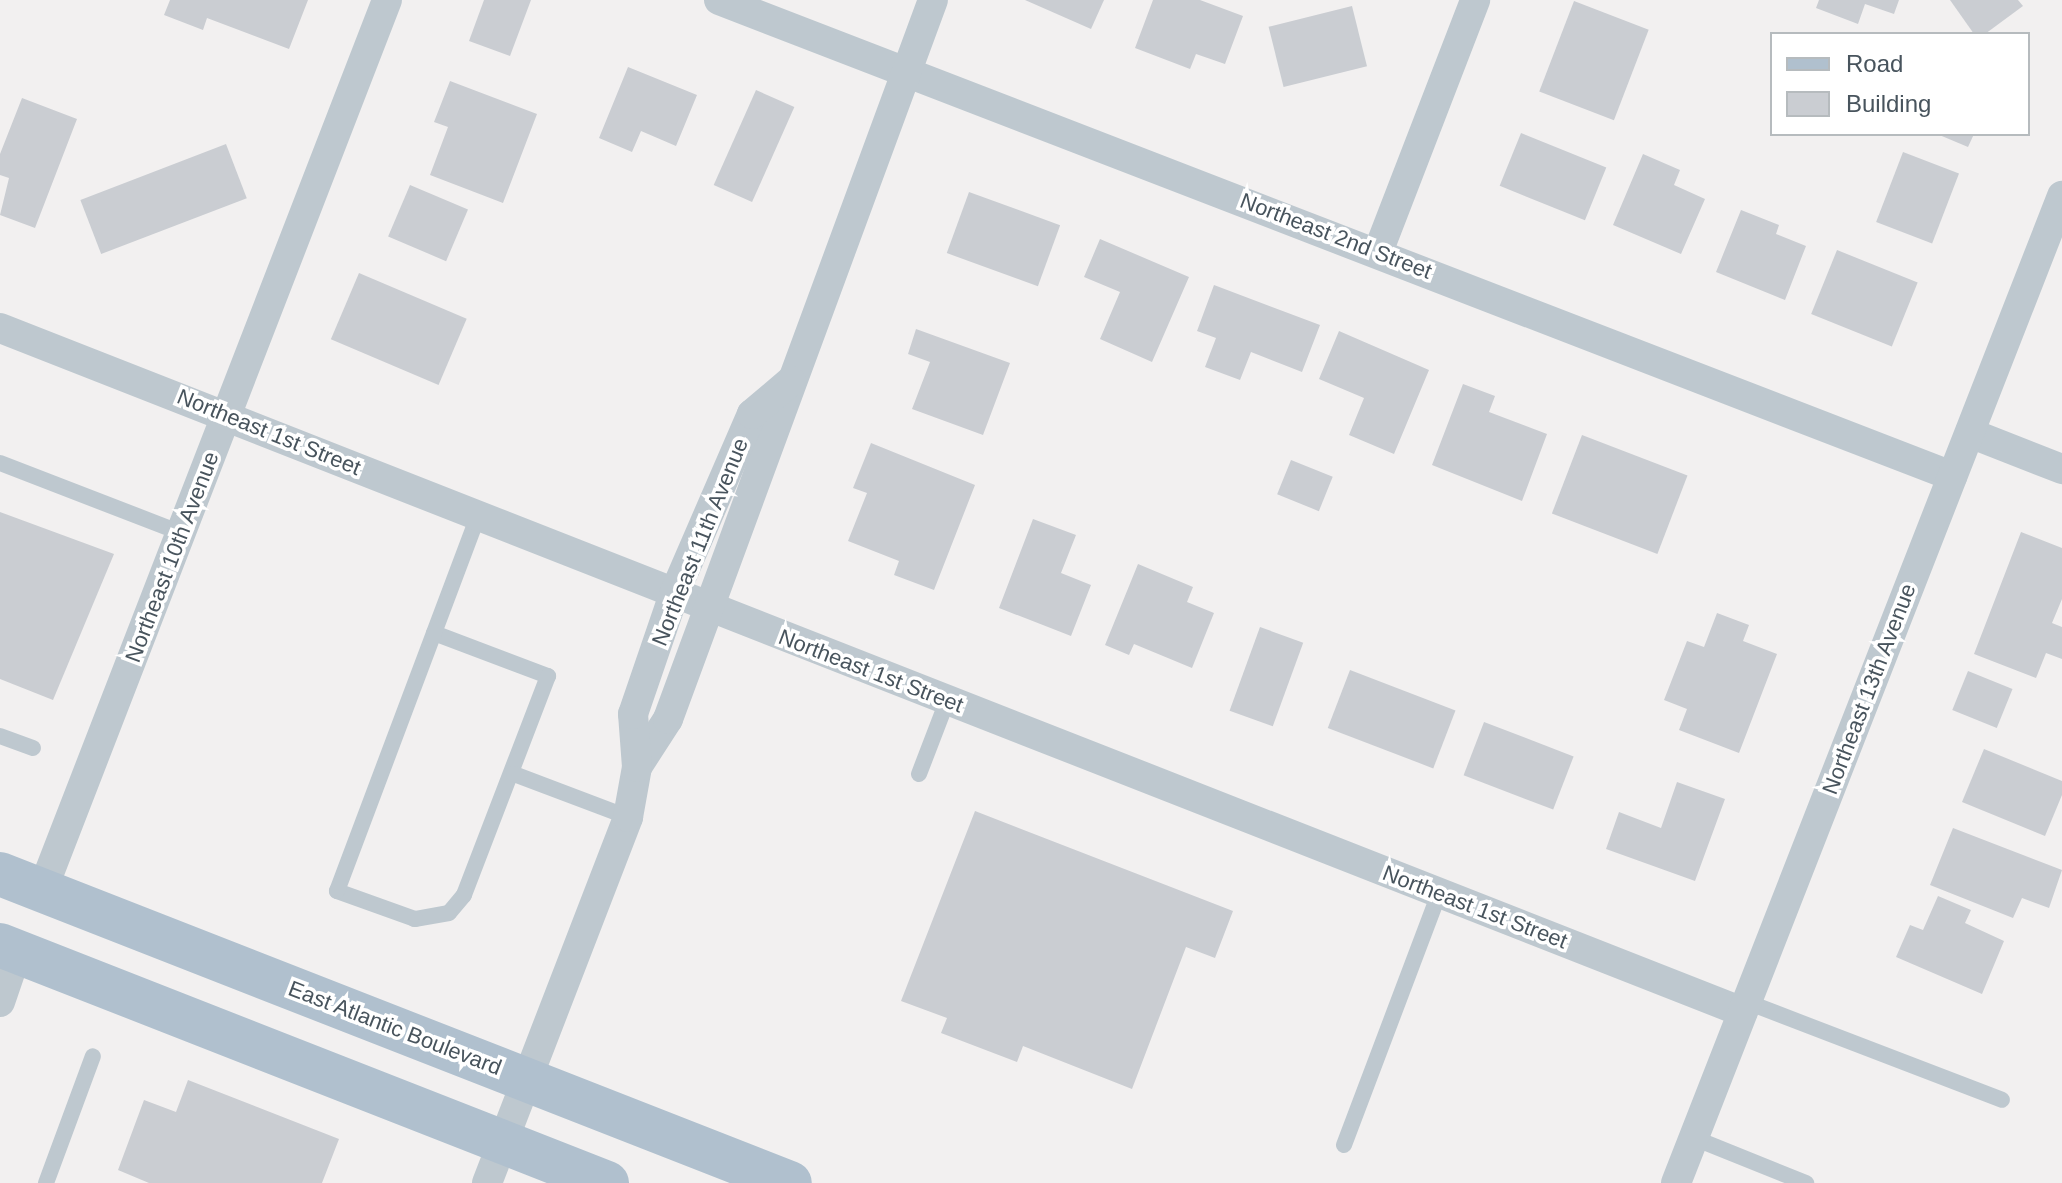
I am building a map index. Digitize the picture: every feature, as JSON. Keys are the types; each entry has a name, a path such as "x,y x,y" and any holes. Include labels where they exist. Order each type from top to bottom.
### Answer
{"main road":[{"name":"East Atlantic Boulevard","path":"0,874 790,1183"},
{"path":"9,948 607,1183"}],"street":[{"name":"Northeast 10th Avenue","path":"42,891 387,0"},
{"name":"Northeast 2nd Street","path":"719,0 1952,476"},
{"name":"Northeast 11th Avenue","path":"637,767 668,719 933,0"},
{"path":"1378,252 1475,0"},
{"name":"Northeast 13th Avenue","path":"1676,1183 2062,196"},
{"name":"Northeast 1st Street","path":"0,328 1439,893 1745,1007"},
{"name":"Northeast 11th Avenue","path":"487,1183 628,817 637,767 633,714 674,594 752,414 791,381"},
{"path":"1970,433 2062,469"},
{"path":"0,1002 9,948"}],"lane":[{"path":"0,463 181,533"},
{"path":"434,633 548,676 514,774 464,895 449,913 415,919 337,891 478,515"},
{"path":"919,774 947,701"},
{"path":"0,736 33,748"},
{"path":"514,774 628,817"},
{"path":"1344,1145 1439,893"},
{"path":"1745,1007 2002,1100"},
{"path":"46,1183 93,1056"},
{"path":"1694,1138 1800,1182"}],"building":[{"path":"170,0 308,0 289,49 207,18 203,30 164,15"},
{"path":"484,0 531,0 510,56 469,41"},
{"path":"1025,0 1104,0 1091,29"},
{"path":"1153,0 1200,0 1243,16 1225,64 1196,54 1190,69 1135,48"},
{"path":"1819,0 1899,0 1894,14 1865,4 1858,24 1816,8"},
{"path":"1950,0 2018,0 2023,6 1988,32 1973,32"},
{"path":"1574,1 1649,30 1614,120 1539,92"},
{"path":"1352,6 1367,66 1284,87 1269,27"},
{"path":"628,67 697,95 676,146 641,131 632,152 599,138"},
{"path":"450,81 537,114 503,203 430,175 448,127 434,122"},
{"path":"756,90 794,107 752,202 714,185"},
{"path":"22,98 77,119 35,228 0,215 9,178 0,175 0,154"},
{"path":"1521,133 1606,167 1585,220 1500,186"},
{"path":"1942,136 1973,136 1968,147"},
{"path":"226,144 247,198 101,254 80,200"},
{"path":"1903,152 1959,174 1932,244 1876,222"},
{"path":"1643,154 1680,170 1674,185 1705,199 1681,254 1613,225"},
{"path":"410,185 468,210 446,261 388,237"},
{"path":"969,192 1060,225 1038,286 947,253"},
{"path":"1741,210 1779,225 1776,234 1806,246 1785,300 1716,272"},
{"path":"1100,239 1189,277 1152,362 1100,339 1120,292 1084,277"},
{"path":"1837,250 1918,283 1892,347 1811,314"},
{"path":"359,273 467,319 439,385 331,339"},
{"path":"1214,285 1320,325 1302,372 1251,352 1240,380 1205,367 1216,338 1197,331"},
{"path":"916,329 1010,363 983,435 912,409 930,362 908,354"},
{"path":"1339,331 1429,370 1394,454 1349,435 1364,398 1319,379"},
{"path":"1463,384 1495,396 1489,412 1547,434 1522,501 1432,465"},
{"path":"1582,435 1687,475 1657,554 1552,513"},
{"path":"871,443 975,485 934,590 894,575 899,561 848,541 867,493 853,488"},
{"path":"1291,460 1333,477 1319,511 1277,494"},
{"path":"0,512 114,554 53,700 0,679"},
{"path":"1033,519 1076,535 1061,573 1091,585 1071,636 999,608"},
{"path":"2021,532 2062,548 2062,599 2052,623 2062,627 2062,659 2046,653 2036,678 1974,654"},
{"path":"1138,564 1193,587 1187,602 1214,613 1192,668 1134,644 1129,655 1105,645"},
{"path":"1717,613 1749,625 1743,641 1777,654 1739,753 1679,730 1687,709 1664,700 1687,641 1704,647"},
{"path":"1260,627 1303,643 1273,726 1230,711"},
{"path":"1350,670 1455,710 1433,768 1328,728"},
{"path":"1968,671 2013,689 1997,728 1952,710"},
{"path":"1484,722 1574,756 1553,810 1464,775"},
{"path":"1984,749 2062,781 2062,795 2045,836 1962,802"},
{"path":"1677,782 1725,799 1695,881 1606,849 1619,812 1661,828"},
{"path":"975,811 1233,911 1215,958 1186,947 1132,1089 1023,1046 1017,1062 941,1033 947,1018 901,1001"},
{"path":"1953,828 2062,870 2049,908 2022,898 2013,918 1930,885"},
{"path":"1938,896 1971,910 1965,923 2004,941 1982,994 1896,957 1910,925 1923,930"},
{"path":"188,1080 339,1139 322,1183 149,1183 118,1170 144,1100 176,1112"}]}
